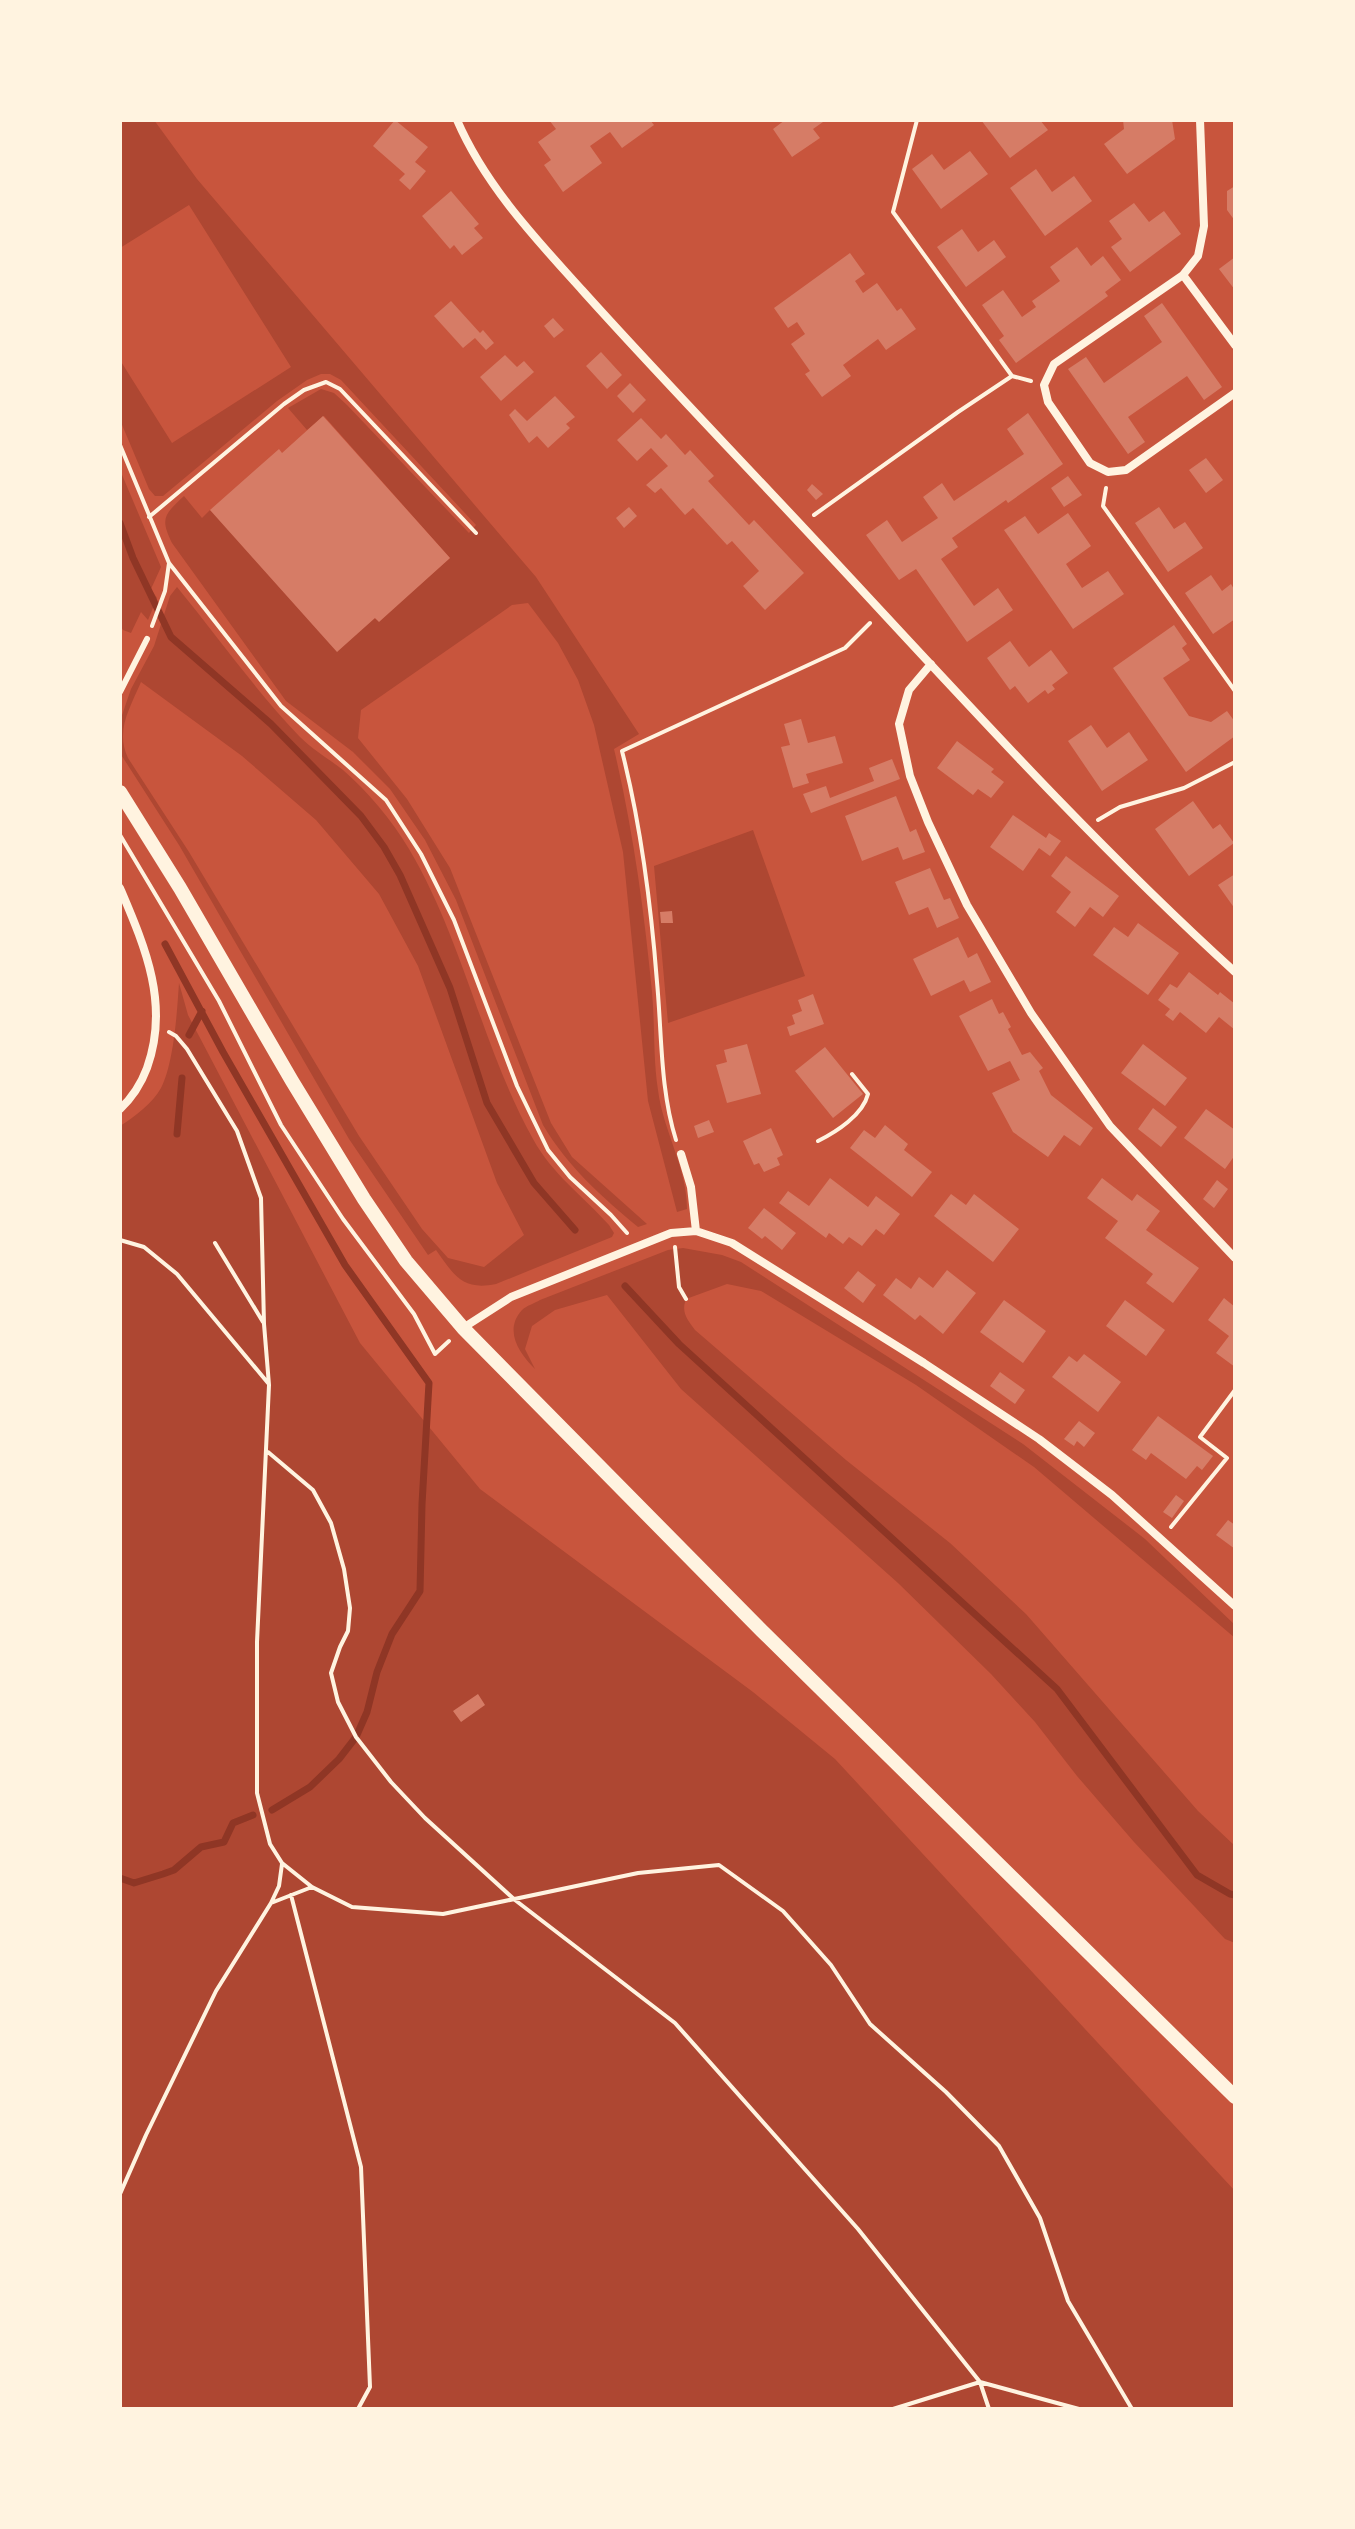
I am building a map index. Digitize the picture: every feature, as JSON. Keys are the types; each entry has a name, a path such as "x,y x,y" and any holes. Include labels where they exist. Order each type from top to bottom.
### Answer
{"street":[{"path":"457,120 482,168 539,242 648,364 1129,873 1235,972"},
{"path":"1200,120 1204,226 1198,256 1183,275 1054,364 1044,385 1048,402 1090,463 1108,472 1126,470 1235,393"},
{"path":"1183,275 1235,345"},
{"path":"931,664 909,690 899,724 910,776 967,905 1031,1013 1110,1126 1235,1258"},
{"path":"122,798 180,888 284,1069 364,1199 406,1261 463,1328 751,1620 1235,2097"},
{"path":"120,888 150,967 158,1027 143,1080 120,1109"},
{"path":"681,1154 691,1187 696,1231"},
{"path":"463,1328 511,1297 671,1233 696,1231 732,1243 1039,1439 1112,1495 1235,1606"}],"lane":[{"path":"120,692 147,639"}],"path":[{"path":"917,120 893,212 1012,376 1044,385"},
{"path":"824,508 1012,376"},
{"path":"149,517 284,404 304,390 326,382 340,389 476,533"},
{"path":"120,445 169,563 281,706 386,800 421,854 454,920 517,1086 548,1150 570,1177 625,1231 634,1246"},
{"path":"1108,472 1103,506 1235,691"},
{"path":"153,625 165,591 169,563"},
{"path":"681,1154 665,1097 657,980 643,852 622,751 845,648 883,611"},
{"path":"1105,815 1120,807 1184,788 1235,762"},
{"path":"120,835 219,1001 281,1125 343,1219 414,1314 435,1354"},
{"path":"158,1027 176,1036 187,1049 237,1131 261,1198 269,1385 257,1642 257,1793 270,1844 282,1863 312,1887 352,1907 443,1914 638,1873 719,1865 783,1911 831,1965 870,2024 946,2092 999,2146 1040,2218 1068,2301 1132,2409"},
{"path":"818,1141 836,1132 866,1102 868,1094 852,1074"},
{"path":"671,1233 679,1287 686,1299"},
{"path":"120,1240 144,1247 177,1274 269,1385"},
{"path":"215,1243 264,1324"},
{"path":"1177,1520 1227,1458 1200,1437 1235,1390"},
{"path":"268,1452 313,1490 331,1523 344,1569 350,1608 348,1631 331,1673 338,1702 356,1737 391,1782 425,1818 515,1900 675,2023 858,2229 980,2382 989,2409"},
{"path":"120,2194 216,1991 271,1903 279,1886 282,1863"},
{"path":"271,1903 312,1887"},
{"path":"291,1895 361,2167 370,2387 358,2409"},
{"path":"893,2409 980,2382 1079,2409"}],"shaded area":[{"path":"120,120 154,120 197,179 536,577 639,734 614,749 641,900 652,992 658,1090 683,1178 687,1209 677,1212 648,1101 623,852 594,725 578,680 558,643 528,603 512,605 361,710 358,738 407,799 450,868 551,1123 572,1157 647,1224 638,1227 574,1168 543,1125 456,900 425,840 390,789 353,752 286,701 172,543 166,528 166,517 184,496 202,518 210,510 379,621 450,558 324,416 307,430 288,408 321,389 334,393 347,405 469,533 476,525 341,380 330,374 307,380 277,401 163,496 155,496 149,489 120,420 120,360 172,443 291,367 189,205 120,248"},
{"path":"120,470 161,567 151,589 157,598 148,620 141,612 131,633 120,625"},
{"path":"177,587 283,719 305,742 353,779 395,827 428,884 444,920 500,1068 533,1139 559,1174 609,1225 614,1233 612,1237 496,1284 484,1286 460,1279 436,1250 428,1255 349,1139 179,845 120,753 120,721 131,689 154,646 170,596","holes":["141,682 242,756 316,820 379,894 418,966 497,1183 524,1235 484,1267 448,1258 422,1229 359,1136 189,852 128,758 124,748 124,729"]},
{"path":"753,830 805,976 668,1023 654,866"},
{"path":"179,983 188,1015 360,1343 480,1489 753,1692 835,1759 1235,2191 1235,2409 120,2409 120,1126 137,1114 161,1088 174,1037"},
{"path":"683,1248 741,1262 1023,1444 1145,1539 1235,1625 1235,1638 1034,1467 916,1385 761,1291 727,1284 686,1299 687,1319 695,1330 846,1460 950,1543 1026,1614 1198,1811 1235,1846 1235,1943 1225,1939 1134,1842 991,1674 898,1583 681,1389 607,1295 555,1310 532,1326 525,1349 535,1369 519,1349 514,1326 516,1318 526,1307 668,1250"}],"building":[{"path":"395,120 428,147 415,162 426,171 410,190 399,180 405,174 373,146"},
{"path":"549,120 650,120 654,125 622,148 610,132 590,146 602,163 563,192 544,165 551,160 538,142 556,129"},
{"path":"785,120 821,120 823,122 813,129 820,138 792,157 773,129"},
{"path":"981,120 1040,120 1048,130 1010,158"},
{"path":"1123,120 1172,120 1175,139 1127,174 1104,144 1124,129"},
{"path":"970,151 988,174 941,209 912,169 932,154 944,170"},
{"path":"1036,169 1052,192 1074,176 1092,201 1045,236 1010,188"},
{"path":"1235,186 1235,221 1227,210 1227,191"},
{"path":"451,191 479,224 474,228 483,238 462,255 454,245 450,249 422,216"},
{"path":"1134,203 1149,222 1164,211 1181,234 1130,272 1111,247 1122,239 1109,221"},
{"path":"962,229 978,252 994,240 1006,257 966,287 937,247"},
{"path":"1077,247 1091,266 1103,256 1121,280 1105,292 1108,296 1016,363 999,340 1004,336 982,305 1003,290 1022,317 1036,307 1032,301 1060,281 1050,267"},
{"path":"850,253 865,274 855,281 863,293 877,283 897,311 901,308 916,329 886,350 878,339 843,365 851,376 822,397 805,374 810,371 791,344 805,334 797,322 788,328 774,308"},
{"path":"1235,257 1235,290 1219,269"},
{"path":"451,301 480,333 483,330 494,343 486,350 475,338 463,348 434,316"},
{"path":"1162,303 1222,387 1204,400 1187,376 1128,417 1145,442 1128,454 1068,369 1086,357 1104,383 1162,342 1144,316"},
{"path":"553,318 564,330 554,338 544,326"},
{"path":"601,352 622,375 607,389 586,366"},
{"path":"505,355 517,367 524,361 534,372 501,401 480,377"},
{"path":"630,383 646,400 633,413 617,396"},
{"path":"555,396 575,417 566,424 570,428 548,448 537,436 529,443 509,415 515,409 527,421"},
{"path":"1028,413 1063,464 952,538 958,547 941,559 974,606 998,588 1013,610 967,642 916,569 899,580 866,535 887,520 902,542 938,518 923,497 942,483 954,501 1024,454 1007,429"},
{"path":"323,416 450,558 379,622 375,618 337,652 210,510 279,449 282,453"},
{"path":"641,418 661,439 666,434 685,455 690,450 714,476 708,481 749,525 754,520 804,573 765,610 743,586 759,571 732,541 727,545 693,508 685,515 661,488 655,493 646,485 668,466 651,448 637,461 617,440"},
{"path":"1206,458 1223,480 1206,493 1189,470"},
{"path":"1068,476 1082,495 1064,507 1051,488"},
{"path":"812,484 823,494 816,500 807,490"},
{"path":"629,507 637,516 624,528 616,518"},
{"path":"1159,507 1174,529 1185,522 1203,548 1168,572 1135,523"},
{"path":"1068,513 1091,546 1066,564 1082,588 1108,571 1124,594 1073,629 1004,530 1025,516 1038,534"},
{"path":"1211,575 1222,591 1231,584 1235,591 1235,619 1213,634 1185,593"},
{"path":"1174,625 1187,644 1182,648 1190,660 1163,678 1189,716 1211,722 1227,711 1235,722 1235,736 1186,772 1113,668"},
{"path":"1010,641 1029,667 1051,650 1068,673 1052,685 1055,689 1048,694 1045,690 1028,703 1015,686 1010,690 987,658"},
{"path":"801,719 808,743 835,736 843,763 806,774 809,783 793,788 781,747 790,745 784,724"},
{"path":"1091,725 1107,748 1129,732 1148,760 1102,791 1068,741"},
{"path":"957,741 994,769 991,772 1004,782 991,798 978,789 973,795 937,768"},
{"path":"892,759 900,779 811,813 803,794 826,786 830,798 874,781 869,768"},
{"path":"896,796 910,832 916,829 925,852 903,860 898,847 862,861 845,816"},
{"path":"1193,801 1213,829 1220,824 1234,843 1189,876 1155,829"},
{"path":"1013,815 1046,838 1049,833 1061,841 1050,856 1039,848 1023,871 990,847"},
{"path":"1066,856 1119,896 1103,917 1090,907 1075,927 1056,912 1071,892 1051,876"},
{"path":"930,868 944,900 950,898 959,918 937,928 928,907 909,915 895,882"},
{"path":"1235,874 1235,909 1218,885"},
{"path":"672,911 673,923 661,923 660,912"},
{"path":"1138,923 1179,953 1148,995 1093,955 1114,927 1128,937"},
{"path":"958,937 968,958 977,953 991,982 970,992 964,980 931,996 913,959"},
{"path":"1189,972 1235,1004 1235,1030 1219,1017 1206,1033 1180,1012 1173,1021 1165,1015 1170,1009 1158,1000 1170,984 1177,988"},
{"path":"813,994 824,1024 790,1036 787,1027 795,1024 792,1015 802,1011 798,1000"},
{"path":"992,999 999,1014 1003,1012 1022,1055 1030,1052 1043,1068 1039,1071 1051,1095 1093,1128 1080,1146 1064,1135 1048,1157 1013,1132 992,1093 1020,1080 1010,1061 988,1071 959,1016"},
{"path":"747,1044 761,1094 727,1103 716,1065 727,1062 724,1050"},
{"path":"1143,1044 1187,1078 1165,1106 1121,1073"},
{"path":"825,1047 863,1094 833,1118 795,1071"},
{"path":"1153,1108 1177,1127 1161,1147 1138,1129"},
{"path":"1206,1109 1235,1130 1235,1155 1225,1169 1184,1138"},
{"path":"709,1120 714,1132 698,1138 694,1126"},
{"path":"885,1125 908,1144 904,1150 932,1172 912,1197 850,1148 864,1130 875,1138"},
{"path":"771,1128 783,1155 777,1158 780,1165 764,1172 759,1163 754,1165 743,1141"},
{"path":"830,1178 868,1207 876,1196 900,1214 884,1235 876,1229 862,1246 849,1237 843,1244 829,1233 826,1238 779,1203 788,1191 809,1206"},
{"path":"1102,1178 1132,1201 1137,1194 1160,1211 1146,1230 1199,1268 1173,1303 1146,1283 1153,1274 1105,1238 1118,1221 1087,1198"},
{"path":"1217,1180 1228,1189 1214,1208 1203,1199"},
{"path":"951,1194 966,1205 974,1194 1019,1229 993,1262 934,1216"},
{"path":"764,1208 796,1233 782,1250 765,1236 762,1239 748,1228"},
{"path":"947,1270 976,1293 943,1334 920,1315 915,1320 883,1295 896,1278 911,1289 919,1277 933,1288"},
{"path":"858,1271 876,1285 863,1303 844,1288"},
{"path":"1224,1298 1235,1307 1235,1367 1216,1353 1229,1336 1208,1320"},
{"path":"1004,1300 1046,1331 1023,1363 980,1332"},
{"path":"1125,1300 1165,1330 1146,1356 1106,1326"},
{"path":"1084,1354 1121,1382 1098,1412 1052,1377 1069,1356 1077,1362"},
{"path":"1000,1372 1025,1390 1015,1404 990,1386"},
{"path":"1158,1416 1213,1456 1202,1470 1197,1466 1186,1479 1151,1453 1146,1460 1132,1450"},
{"path":"1079,1421 1095,1433 1084,1447 1077,1441 1074,1446 1064,1439"},
{"path":"1176,1495 1184,1501 1172,1518 1163,1512"},
{"path":"1228,1520 1235,1525 1235,1549 1216,1535"},
{"path":"478,1694 485,1705 461,1722 453,1711"}],"waterway":[{"path":"120,523 133,558 171,637 271,724 361,816 384,847 400,875 450,988 487,1103 534,1183 575,1230"},
{"path":"165,944 345,1265 429,1383 420,1591 392,1634 356,1737 310,1787 272,1810"},
{"path":"189,1035 202,1011"},
{"path":"177,1134 182,1078"},
{"path":"625,1286 679,1344 1057,1689 1197,1875 1235,1895"},
{"path":"120,1878 134,1883 174,1870 201,1847 224,1842 233,1823 253,1815"}]}
